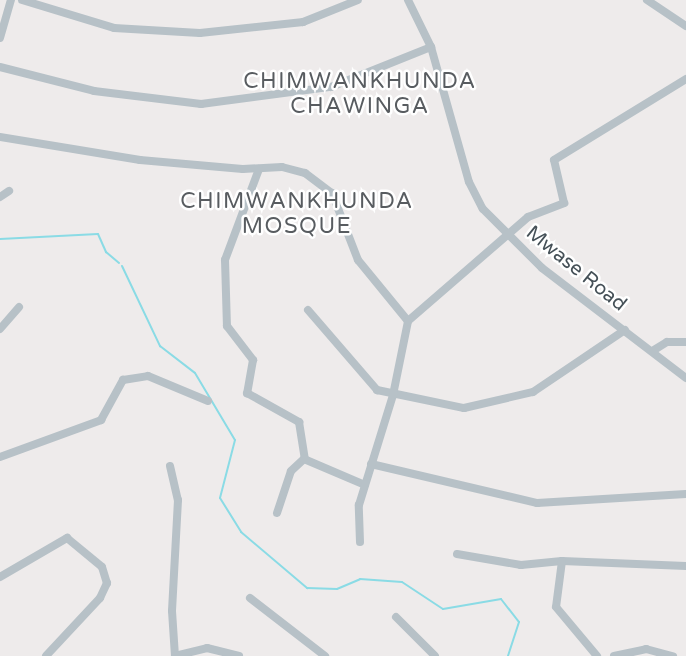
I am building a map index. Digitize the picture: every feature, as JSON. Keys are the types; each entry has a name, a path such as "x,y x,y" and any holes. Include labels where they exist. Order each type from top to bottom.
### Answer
{"street":[{"path":"0,38 11,0"},
{"path":"22,0 35,2 114,28 200,33 295,23 355,1"},
{"name":"Mwase Road","path":"408,0 431,46 469,183 483,208 542,268 654,350 686,378"},
{"path":"647,0 686,26"},
{"path":"0,67 94,92 201,104 331,87 431,46"},
{"path":"360,543 357,517 393,395 408,321 536,212 566,201 554,177 554,160 686,79"},
{"path":"0,137 140,160 305,173 332,193 358,260 408,321"},
{"path":"259,169 225,260 227,326 253,360 244,386 247,393 299,422 305,458"},
{"path":"0,197 9,191"},
{"path":"0,329 19,307"},
{"path":"308,310 372,386 393,395 464,408 512,400 625,330"},
{"path":"654,350 667,342 686,342"},
{"path":"0,457 101,420 123,380 148,376 208,401"},
{"path":"305,458 365,484"},
{"path":"277,513 291,471 305,458"},
{"path":"371,464 537,503 686,494"},
{"path":"170,466 178,513 172,611 176,656 207,648 239,656"},
{"path":"0,577 67,538 102,567 107,583 100,598 46,656"},
{"path":"456,554 521,565 562,561 686,566"},
{"path":"562,561 556,607 597,656"},
{"path":"249,598 325,656"},
{"path":"396,617 435,656"},
{"path":"614,656 646,649 673,656"}],"waterway":[{"path":"0,239 98,234 106,252 119,263"},
{"path":"122,266 160,346 195,373 235,440 220,498 241,532 307,588 337,589 360,579 402,582 443,609 501,599 519,622 508,656"}],"district":[{"name":"CHIMWANKHUNDA CHAWINGA","path":"360,94"},
{"name":"CHIMWANKHUNDA MOSQUE","path":"297,214"}]}
